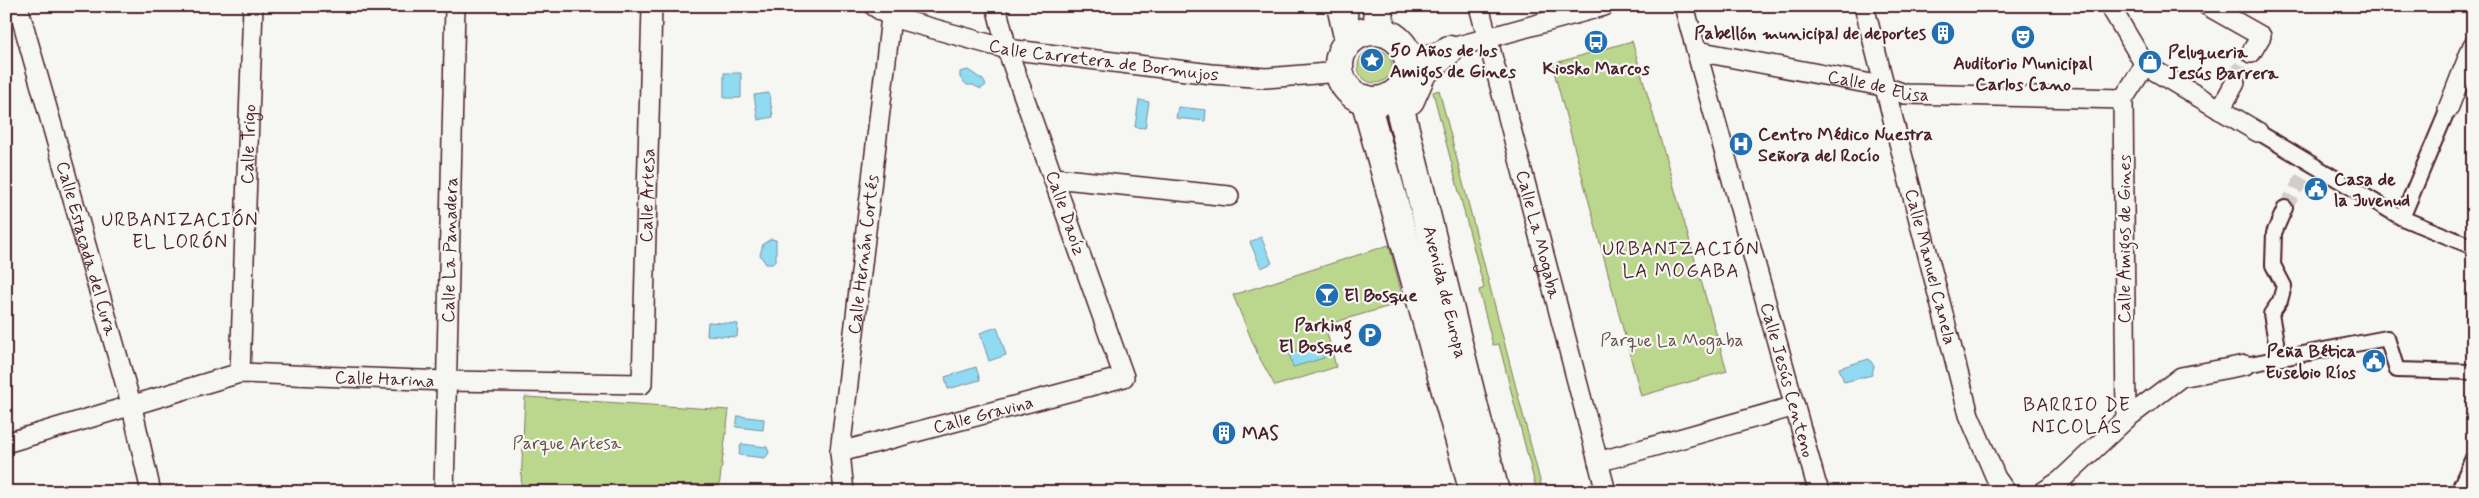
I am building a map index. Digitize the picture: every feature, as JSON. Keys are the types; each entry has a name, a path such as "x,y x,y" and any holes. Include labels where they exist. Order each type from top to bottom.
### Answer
{"main road":[{"path":"1341,6 1350,41"},
{"path":"1376,6 1383,32"},
{"path":"1366,32 1383,32 1400,42 1408,60 1406,78 1396,93 1376,100 1365,99 1348,89 1340,72 1340,60 1343,50 1350,41 1366,32"},
{"path":"1407,139 1410,101 1422,73 1449,50"},
{"name":"Avenida de Europa","path":"1396,93 1495,492"},
{"name":"Avenida de Europa","path":"1365,99 1474,492"}],"street":[{"name":"Calle Estacada del Cura","path":"18,6 132,407 151,492"},
{"name":"Calle Trigo","path":"240,373 253,6"},
{"name":"Calle La Panadera","path":"444,492 455,6"},
{"name":"Calle Artesa","path":"642,384 652,6"},
{"name":"Calle Daoíz","path":"996,6 1007,49 1124,377"},
{"name":"Calle La Mogaba","path":"1479,6 1606,492"},
{"path":"1408,60 1487,38 1555,13 1604,6"},
{"name":"Calle Jesús Centeno","path":"1684,6 1820,492"},
{"name":"Calle Manuel Canela","path":"1864,6 1882,86 1969,415 1996,478 2006,492"},
{"path":"2208,6 2261,36 2251,53"},
{"path":"2112,7 2145,65 2402,218 2473,247"},
{"name":"Calle Carretera de Bormujos","path":"880,10 1007,49 1211,74 1266,78 1340,72"},
{"name":"Calle Hernán Cortés","path":"844,492 840,452 880,10"},
{"path":"2402,218 2473,45"},
{"name":"Calle de Elisa","path":"1697,50 1882,86 1905,94 2124,99"},
{"path":"2124,99 2145,65"},
{"path":"2220,110 2234,83"},
{"name":"Calle Amigos de Gines","path":"2124,99 2126,419"},
{"path":"1054,178 1229,196"},
{"path":"2279,358 2272,314 2280,301 2284,286 2273,265 2274,233 2286,208"},
{"path":"2043,492 2060,481 2126,419 2181,377 2387,338 2397,370 2473,372"},
{"name":"Calle Harina","path":"6,443 132,407 240,373 446,381 642,384"},
{"name":"Calle Gravina","path":"840,452 1124,377"},
{"path":"1598,462 1795,406"},
{"path":"2458,492 2473,458"}],"green space":[{"name":"Parque La Mogaba","path":"1632,41 1727,371 1641,396 1552,64"},
{"path":"1375,49 1382,50 1387,54 1391,59 1391,73 1387,78 1382,82 1375,83 1368,82 1363,78 1359,73 1358,66 1359,59 1363,54 1368,50"},
{"path":"1439,90 1543,492 1537,492 1499,344 1493,345 1479,290 1484,288 1433,92"},
{"path":"1389,245 1404,302 1325,325 1336,367 1275,386 1258,355 1233,295"},
{"name":"Parque Artesa","path":"525,397 729,410 719,487 521,485"}],"water":[{"path":"968,70 983,80 986,85 981,89 973,85 967,85 960,78 960,72"},
{"path":"724,73 741,73 741,98 724,98"},
{"path":"769,93 773,117 758,120 754,95"},
{"path":"1139,100 1149,102 1145,128 1135,127"},
{"path":"1178,107 1206,110 1205,121 1176,118"},
{"path":"1261,237 1272,263 1261,268 1250,242"},
{"path":"771,239 776,240 776,261 772,264 766,264 760,255 763,244"},
{"path":"708,322 738,324 737,337 707,335"},
{"path":"997,327 1006,355 989,361 980,333"},
{"path":"1321,344 1324,358 1293,367 1289,353"},
{"path":"1869,359 1874,366 1872,375 1844,382 1839,368"},
{"path":"976,367 980,380 948,389 945,377"},
{"path":"738,416 764,419 763,430 736,427"},
{"path":"741,444 767,447 769,453 765,458 739,455"}],"tunnel":[{"path":"2235,83 2251,53"},
{"path":"2285,208 2311,163"}],"place":[{"name":"Pabellón municipal de deportes","path":"1943,33"},
{"name":"Auditorio Municipal Carlos Cano","path":"2023,37"},
{"name":"Kiosko Marcos","path":"1596,42"},
{"name":"50 Años de los Amigos de Gines","path":"1372,60"},
{"name":"Peluqueria Jesús Barrera","path":"2150,62"},
{"name":"Centro Médico Nuestra Señora del Rocío","path":"1741,144"},
{"name":"Casa de la Juvenud","path":"2316,189"},
{"name":"El Bosque","path":"1327,295"},
{"name":"Parking El Bosque","path":"1370,335"},
{"name":"Peña Bética Eusebio Ríos","path":"2374,361"},
{"name":"MAS","path":"1224,433"}],"district":[{"name":"URBANIZACIÓN EL LORÓN","path":"180,230"},
{"name":"URBANIZACIÓN LA MOGABA","path":"1681,259"},
{"name":"BARRIO DE NICOLÁS","path":"2077,415"}]}
